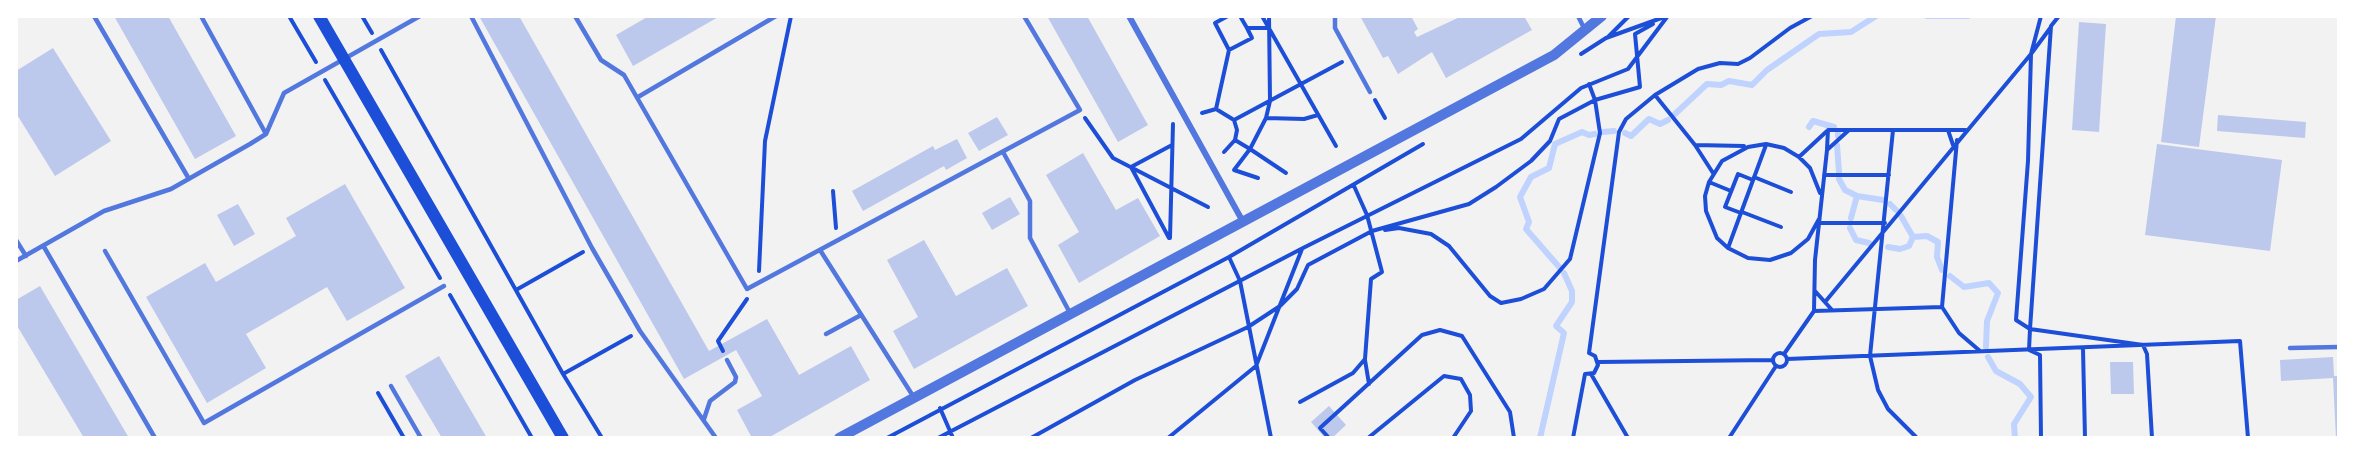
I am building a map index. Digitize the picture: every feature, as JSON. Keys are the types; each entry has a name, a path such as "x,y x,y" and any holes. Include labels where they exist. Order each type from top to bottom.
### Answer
{"main road":[{"path":"319,16 563,438"}],"street":[{"path":"1128,16 1242,220"},
{"path":"839,438 1242,220 1554,55 1586,32 1602,16"}],"lane":[{"path":"94,16 189,179"},
{"path":"201,16 266,134"},
{"path":"16,261 104,211 171,189 266,134 285,93 420,16"},
{"path":"471,16 592,248 640,332 716,438"},
{"path":"575,16 601,60 621,71 638,97 747,289 1080,110 1024,16"},
{"path":"638,97 776,16"},
{"path":"1335,16 1335,28 1370,92"},
{"path":"1578,16 1586,32"},
{"path":"1003,152 1029,201 1030,238 1070,313"},
{"path":"16,240 26,256"},
{"path":"44,247 155,438"},
{"path":"820,250 914,396"},
{"path":"105,251 204,423 444,286"},
{"path":"826,334 861,315"},
{"path":"2290,348 2338,347"},
{"path":"704,419 710,401 735,382 736,377 727,360"},
{"path":"391,386 421,438"}],"path":[{"path":"289,16 532,438"},
{"path":"362,16 563,374 602,438"},
{"path":"727,360 718,341 758,282 765,141 791,16"},
{"path":"1216,109 1229,50 1215,23 1228,16"},
{"path":"1229,50 1252,38 1240,16"},
{"path":"1262,16 1336,146"},
{"path":"1258,178 1234,170 1250,149 1266,118 1270,101 1269,16"},
{"path":"1578,56 1606,38 1629,16"},
{"path":"1606,38 1667,16"},
{"path":"1031,438 1135,380 1248,327 1280,306 1297,289 1308,265 1372,231 1469,204 1531,161 1550,141 1559,119 1595,99 1640,87 1635,34 1667,16"},
{"path":"938,438 1367,215 1521,139 1581,87 1629,69 1667,16"},
{"path":"1772,360 1598,362 1589,353 1619,132 1626,119 1655,95 1698,69 1719,63 1738,64 1812,16"},
{"path":"2041,16 2031,54 2028,161 2016,314 2019,325 2030,329 2143,345 2147,354 2152,438"},
{"path":"1825,302 1957,140 2031,54 2059,16"},
{"path":"2029,350 2051,26"},
{"path":"1247,28 1269,28"},
{"path":"1234,120 1351,57"},
{"path":"1372,231 1399,228 1431,234 1449,246 1490,296 1501,303 1521,299 1544,289 1570,259 1600,133 1595,99 1589,84"},
{"path":"1370,92 1384,118"},
{"path":"1655,95 1695,145 1713,173"},
{"path":"1203,113 1216,109 1225,112 1234,120 1237,130 1235,140 1224,152"},
{"path":"1080,110 1113,158 1208,207"},
{"path":"1266,118 1304,119 1318,115"},
{"path":"1131,167 1170,238 1173,124"},
{"path":"1799,157 1828,130 1966,130"},
{"path":"1776,366 1784,366 1786,357 1814,311 1819,221 1828,130"},
{"path":"1827,150 1849,130"},
{"path":"1893,130 1870,356 1878,390 1888,408 1917,438"},
{"path":"1948,130 1953,145"},
{"path":"1235,140 1286,173"},
{"path":"1957,140 1942,307 1959,333 1981,352"},
{"path":"887,438 939,408 1229,257 1425,143"},
{"path":"1728,248 1766,144"},
{"path":"1819,221 1808,239 1800,246 1791,253 1770,260 1748,258 1728,248 1710,225 1706,211 1709,182 1713,173 1734,152 1766,144 1784,148 1799,157 1810,168 1821,197"},
{"path":"1131,167 1172,145"},
{"path":"1695,145 1748,147"},
{"path":"1781,227 1725,207 1738,174 1791,192"},
{"path":"1824,175 1889,175"},
{"path":"1709,182 1731,191"},
{"path":"1354,186 1367,215 1382,272 1371,279 1365,359 1369,384"},
{"path":"833,191 837,241"},
{"path":"1819,221 1884,223"},
{"path":"516,290 592,248"},
{"path":"1168,438 1256,366 1303,248"},
{"path":"1229,257 1240,281 1270,438"},
{"path":"1814,290 1833,311"},
{"path":"1814,311 1942,307"},
{"path":"1329,438 1320,428 1422,335 1440,330 1462,336 1510,412 1514,438"},
{"path":"563,374 640,332"},
{"path":"1772,360 1777,353 1786,357 1870,356 2240,341 2248,438"},
{"path":"2083,349 2085,438"},
{"path":"2029,350 2040,355 2041,438"},
{"path":"1300,402 1353,373 1365,359"},
{"path":"1772,360 1776,366"},
{"path":"1573,438 1585,374 1591,374 1596,370 1598,362"},
{"path":"1729,438 1776,366"},
{"path":"1591,374 1628,438"},
{"path":"1368,438 1444,376 1461,379 1470,395 1471,411 1453,438"},
{"path":"378,393 404,438"},
{"path":"939,408 953,438"}],"building":[{"path":"114,16 168,16 236,136 195,159"},
{"path":"479,16 519,16 709,351 767,319 799,375 851,346 870,380 768,438 752,438 737,410 762,396 736,350 684,379"},
{"path":"649,16 720,16 633,66 616,35"},
{"path":"1047,16 1087,16 1148,125 1118,142"},
{"path":"1360,16 1411,16 1418,29 1414,32 1417,37 1462,16 1524,16 1532,30 1446,78 1432,52 1398,74 1388,56 1383,58"},
{"path":"2176,16 2216,16 2199,147 2161,142"},
{"path":"2079,22 2106,24 2099,132 2072,130"},
{"path":"53,48 111,141 55,176 16,113 16,71"},
{"path":"2218,115 2306,122 2305,138 2217,131"},
{"path":"997,117 1008,135 979,151 968,133"},
{"path":"957,139 967,158 946,170 944,166 863,211 852,191 933,146 935,150"},
{"path":"2157,144 2282,160 2270,251 2145,235"},
{"path":"1083,153 1116,210 1138,198 1160,236 1079,283 1058,245 1079,232 1046,175"},
{"path":"345,184 405,288 347,321 327,287 246,334 266,368 207,403 146,297 205,263 216,282 296,236 286,218"},
{"path":"1010,197 1020,214 992,230 982,213"},
{"path":"238,204 255,234 234,246 217,215"},
{"path":"924,240 956,296 1007,268 1028,306 914,369 893,331 918,317 887,260"},
{"path":"40,286 129,438 84,438 16,324 16,300"},
{"path":"439,356 487,438 442,438 405,376"},
{"path":"2333,357 2334,376 2338,376 2338,438 2336,438 2333,378 2281,381 2280,360"},
{"path":"2110,362 2133,362 2134,394 2111,394"},
{"path":"1329,406 1346,425 1332,438 1325,438 1311,422"}],"waterway":[{"path":"1675,114 1707,84 1721,85 1729,81 1752,85 1767,70 1819,34 1851,32 1876,16"},
{"path":"1927,16 1968,16"},
{"path":"1625,133 1631,136 1649,119 1660,124 1668,120"},
{"path":"1809,127 1813,121 1834,127"},
{"path":"1603,132 1614,131"},
{"path":"1560,268 1526,229 1529,222 1520,197 1531,177 1549,168 1555,144 1582,132 1589,135 1595,134"},
{"path":"1837,145 1839,172"},
{"path":"1839,179 1845,190 1857,196 1883,200"},
{"path":"1851,218 1857,196"},
{"path":"1890,204 1896,210"},
{"path":"1901,216 1913,237"},
{"path":"1850,228 1856,240 1869,243"},
{"path":"1913,237 1927,236 1938,242 1937,257 1942,270"},
{"path":"1888,247 1900,249 1909,246 1913,237"},
{"path":"1540,438 1564,333 1556,326 1572,302 1572,291 1564,273"},
{"path":"1950,276 1964,287 1989,283 1998,293 1987,321 1986,347"},
{"path":"1988,357 1996,371 2020,384 2031,397 2014,424 2015,438"}]}
